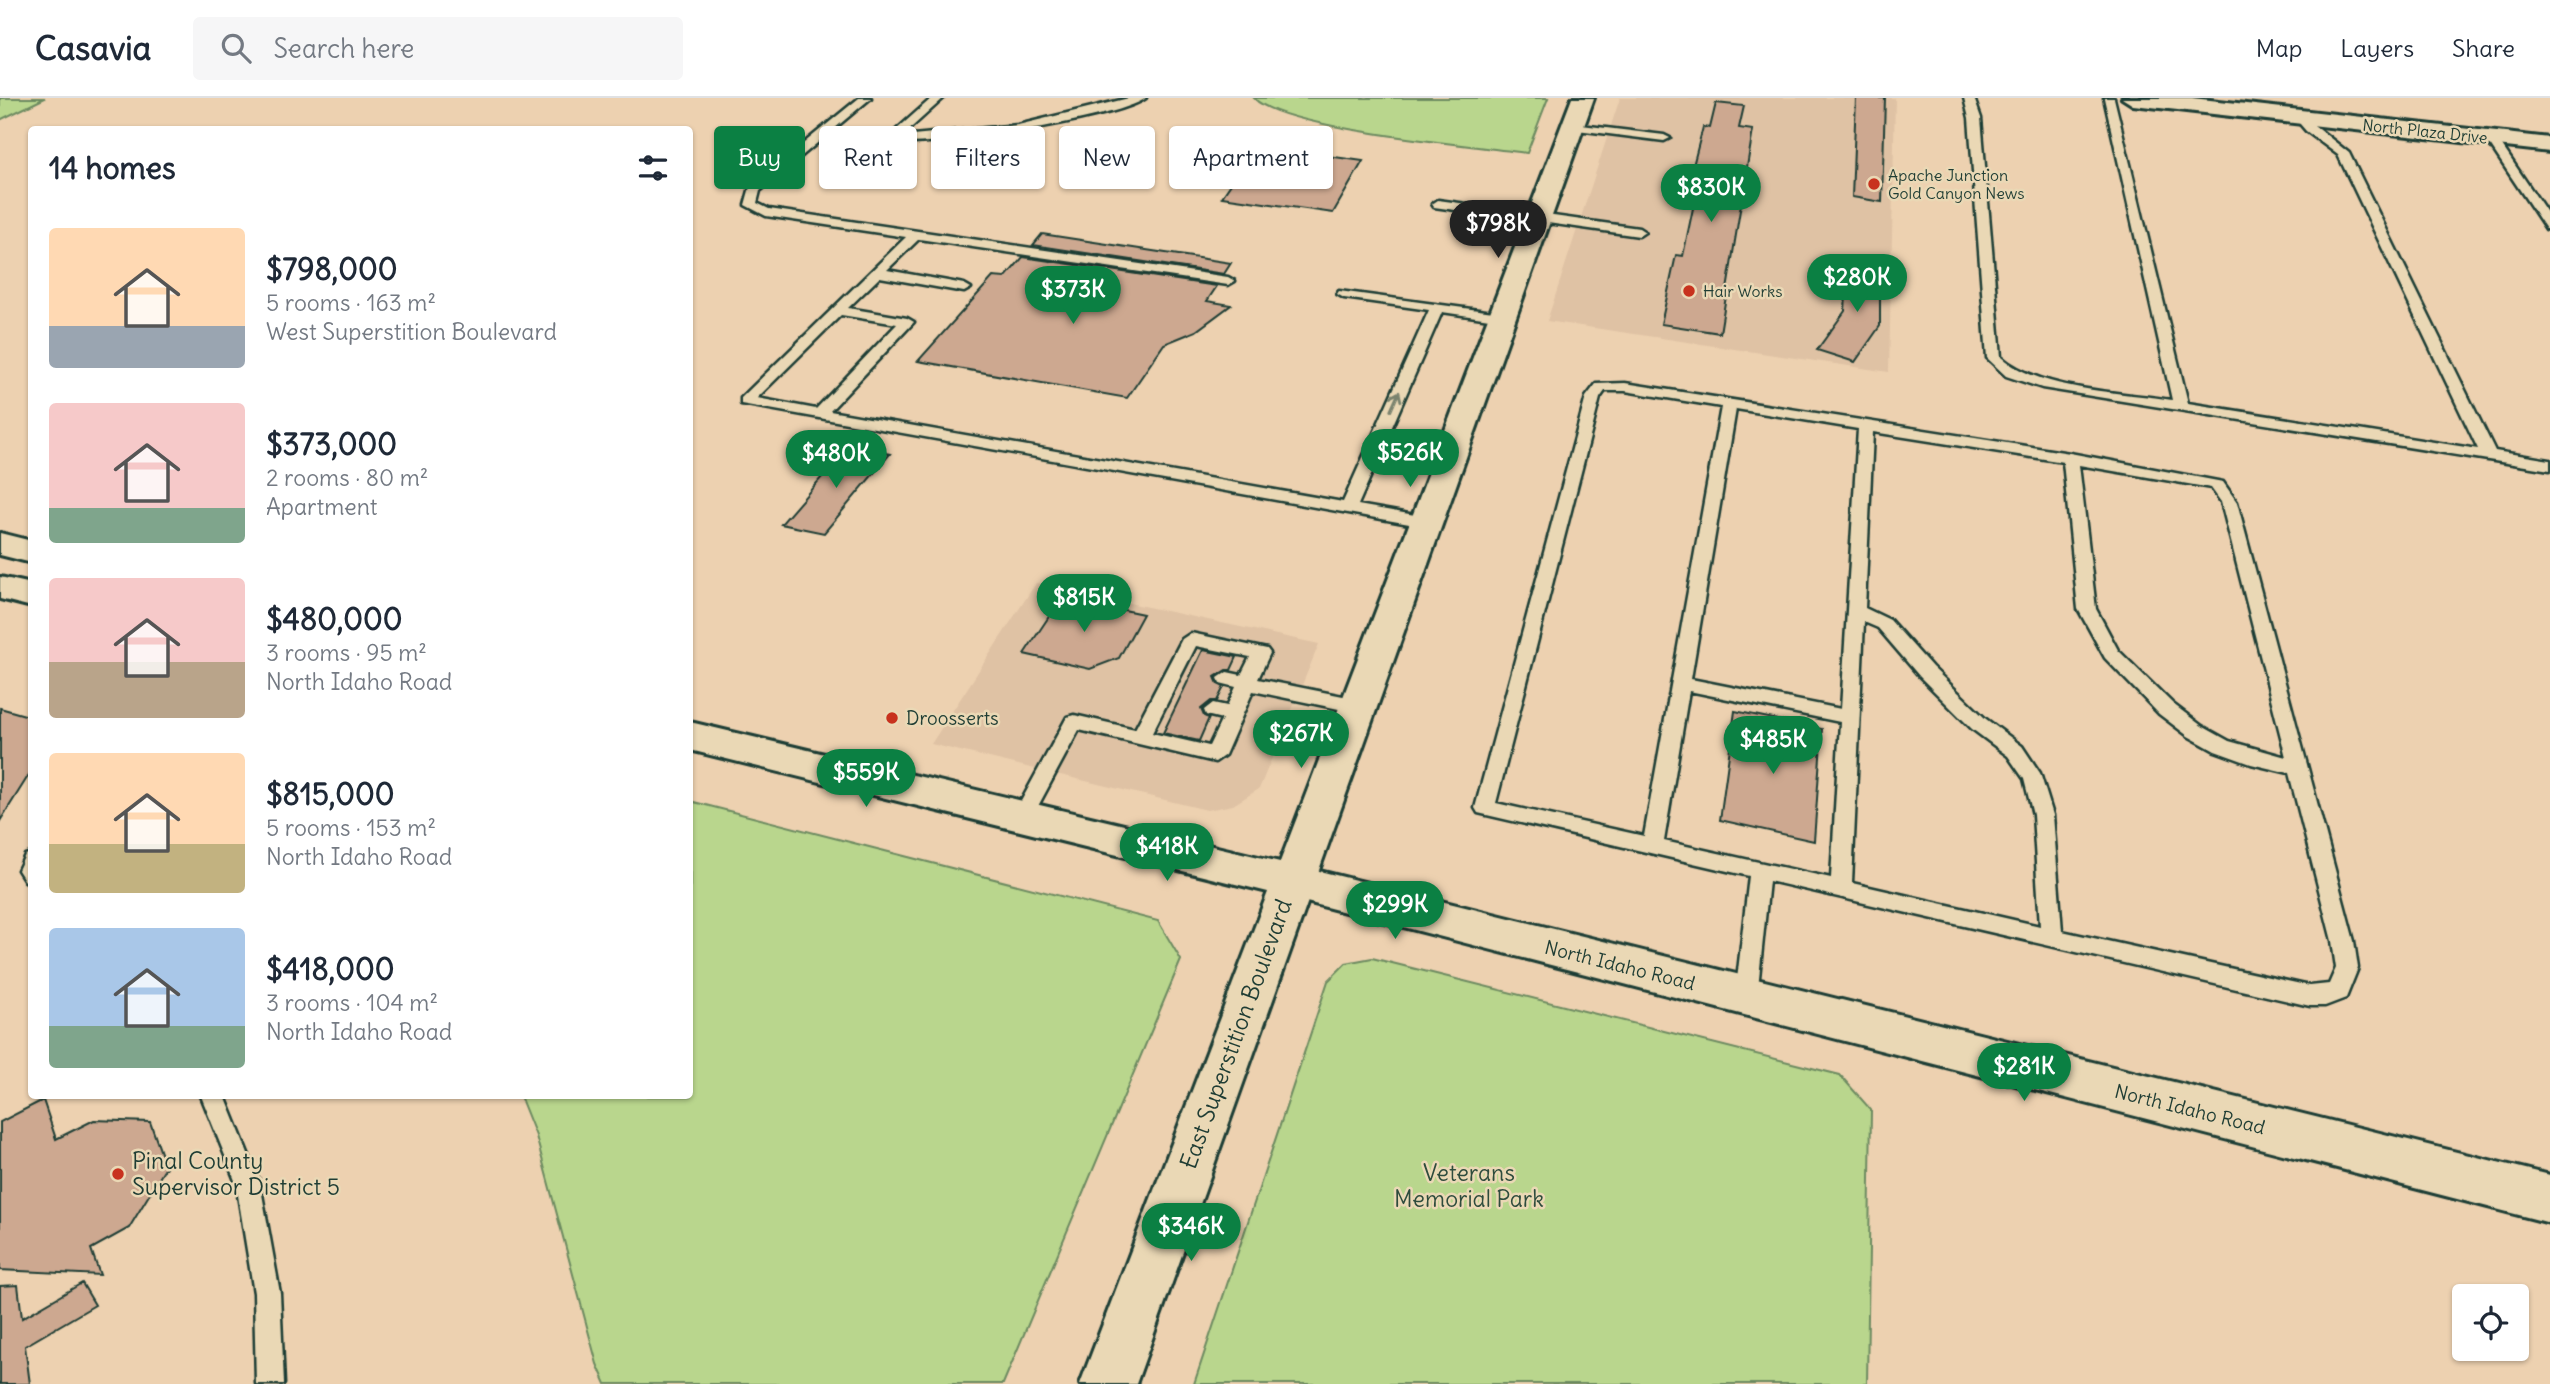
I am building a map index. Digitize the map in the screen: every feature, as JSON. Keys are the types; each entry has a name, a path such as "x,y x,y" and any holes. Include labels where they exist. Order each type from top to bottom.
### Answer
{"main road":[{"name":"East Superstition Boulevard","path":"1108,1384 1291,881 1584,98"},
{"name":"North Plaza Drive","path":"2133,98 2550,145"},
{"path":"0,544 28,551"},
{"path":"0,588 28,595"},
{"path":"0,599 28,596"},
{"name":"North Idaho Road","path":"693,737 1291,881 2550,1199"}],"lane":[{"path":"866,98 754,190 751,205 766,212 1228,281"},
{"path":"939,98 891,140 958,137 1028,129 1141,98"},
{"path":"1969,98 1975,118 1994,358 2011,373 2033,381 2550,465"},
{"path":"2109,98 2181,406"},
{"path":"2301,117 2310,129 2343,153 2489,456"},
{"path":"1573,127 1664,138"},
{"path":"2492,139 2550,226"},
{"path":"1438,204 1639,232"},
{"path":"916,234 836,310 747,401 1426,522"},
{"path":"877,272 964,288"},
{"path":"1344,294 1503,317"},
{"path":"1348,508 1437,307"},
{"path":"820,414 907,322 836,310"},
{"path":"1601,387 1625,387 1729,404 2070,458 2217,485 2229,502 2343,942 2347,968 2338,991 2325,996 2310,996 1485,808 1593,397 1601,387"},
{"path":"1653,846 1729,404"},
{"path":"1841,889 1866,426"},
{"path":"2070,458 2087,609 2112,654 2166,709 2195,731 2221,746 2258,759 2297,767"},
{"path":"1858,612 1884,624 1926,672 1979,724 2015,751 2033,778 2043,815 2052,937"},
{"path":"1023,816 1074,722 1215,755 1223,712 1247,682 1261,653 1191,639 1184,669 1169,700 1140,737"},
{"path":"1227,678 1358,706"},
{"path":"1681,682 1852,718"},
{"path":"1746,997 1760,871"},
{"path":"214,1099 248,1183 267,1293 270,1384"}],"shaded area":[{"path":"1620,98 1895,98 1889,372 1547,321"},
{"path":"1036,583 1319,644 1259,789 1233,805 1207,810 931,744"}],"green space":[{"path":"0,98 45,98 0,120"},
{"path":"1254,98 1548,98 1527,153 1339,127 1271,109"},
{"path":"693,802 1158,921 1181,960 1003,1384 606,1384 597,1364 536,1136 521,1099 693,1099"},
{"name":"Veterans Memorial Park","path":"1372,958 1840,1075 1871,1110 1867,1384 1194,1384 1328,981 1346,963"}],"building":[{"path":"1856,98 1885,98 1882,202 1852,197"},
{"path":"1716,103 1744,106 1739,128 1753,130 1720,333 1661,324 1676,255 1683,256 1697,189 1688,188 1694,162 1703,127 1710,128"},
{"path":"1333,157 1363,161 1333,213 1222,197 1227,189 1333,189"},
{"path":"1042,234 1231,263 1224,274 1033,245"},
{"path":"1023,257 1217,286 1207,301 1231,305 1196,331 1164,344 1127,398 918,361 993,277 1005,278"},
{"path":"1848,262 1880,266 1880,326 1855,362 1817,350 1845,311"},
{"path":"849,446 890,454 824,533 781,524"},
{"path":"1062,597 1143,614 1119,658 1090,669 1024,654"},
{"path":"1203,650 1237,657 1231,670 1215,677 1218,684 1224,687 1217,701 1211,701 1201,709 1204,716 1209,718 1199,741 1163,733"},
{"path":"0,708 28,716 28,776 0,821"},
{"path":"1735,711 1822,729 1814,841 1720,820"},
{"path":"43,1100 56,1139 94,1120 150,1122 166,1167 129,1228 91,1249 100,1275 0,1270 0,1122"},
{"path":"82,1283 95,1305 25,1346 30,1384 0,1384 0,1286 18,1285 22,1318"}],"place":[{"name":"Apache Junction Gold Canyon News","path":"1874,184"},
{"name":"Hair Works","path":"1689,291"},
{"name":"Droosserts","path":"892,718"},
{"name":"Pinal County Supervisor District 5","path":"118,1174"}]}
